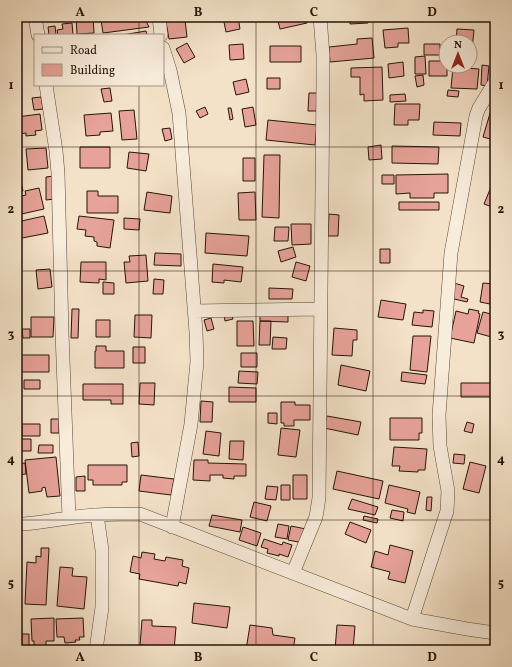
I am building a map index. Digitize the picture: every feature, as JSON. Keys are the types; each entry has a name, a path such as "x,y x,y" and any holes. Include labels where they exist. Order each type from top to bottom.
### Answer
{"street":[{"path":"35,17 38,34"},
{"path":"159,17 161,34"},
{"path":"293,573 316,517 319,498 323,84 323,55 320,17"},
{"path":"164,51 170,70 179,113 197,362 191,424 172,527"},
{"path":"412,619 447,511 448,491 440,446 438,415 451,254 476,116 479,108 495,82"},
{"path":"46,86 58,172 69,518"},
{"path":"194,311 321,309"},
{"path":"17,524 31,524 108,514 140,514 412,619 467,630 495,633"},
{"path":"96,650 102,607 102,550 97,515"}],"building":[{"path":"76,17 93,17 94,33 77,34"},
{"path":"144,17 149,27 103,33 101,20"},
{"path":"223,17 238,17 240,29 226,32"},
{"path":"277,17 306,17 307,23 280,29"},
{"path":"350,17 368,17 368,23 350,24"},
{"path":"185,20 187,37 169,39 166,22"},
{"path":"72,23 73,34 58,34 57,30 63,29 62,24"},
{"path":"55,26 56,34 49,34 48,27"},
{"path":"408,28 409,43 398,43 398,47 385,48 383,30"},
{"path":"457,29 474,30 474,34 457,34"},
{"path":"146,31 147,34 128,34"},
{"path":"372,38 374,58 330,62 329,47 357,44 357,39"},
{"path":"187,43 195,57 184,63 176,49"},
{"path":"243,44 244,59 230,60 229,45"},
{"path":"424,44 438,44 438,55 424,55"},
{"path":"270,46 301,46 301,62 270,62"},
{"path":"425,56 426,74 415,74 415,57"},
{"path":"429,61 438,61 438,74 447,74 447,76 429,76"},
{"path":"403,62 404,76 389,78 388,64"},
{"path":"482,65 489,66 487,86 481,85"},
{"path":"382,67 383,100 364,101 364,94 360,95 360,77 351,77 351,68"},
{"path":"479,69 477,89 451,88 452,74 478,74"},
{"path":"423,75 424,85 417,87 415,76"},
{"path":"267,78 280,78 280,89 267,89"},
{"path":"246,79 249,92 236,95 233,82"},
{"path":"110,88 112,101 104,102 101,89"},
{"path":"448,90 459,91 458,97 447,96"},
{"path":"309,93 318,93 317,111 308,111"},
{"path":"405,94 406,101 390,102 390,95"},
{"path":"41,97 43,109 34,110 32,98"},
{"path":"395,104 420,104 419,120 408,120 408,125 394,125"},
{"path":"205,107 208,114 200,118 196,111"},
{"path":"253,107 256,125 245,127 242,109"},
{"path":"228,108 231,108 233,119 230,120"},
{"path":"134,110 137,139 122,140 119,111"},
{"path":"491,110 495,111 494,140 483,137"},
{"path":"111,113 113,131 100,132 100,135 86,136 84,115"},
{"path":"40,114 42,130 35,131 36,135 26,136 26,133 20,134 21,137 17,138 17,117"},
{"path":"268,120 317,125 315,145 266,140"},
{"path":"434,122 461,123 460,136 433,135"},
{"path":"170,128 172,139 165,141 162,129"},
{"path":"381,145 382,159 369,160 368,147"},
{"path":"392,146 439,147 438,164 392,163"},
{"path":"80,147 110,147 110,168 80,168"},
{"path":"46,148 48,168 28,170 26,149"},
{"path":"129,152 149,154 146,171 127,168"},
{"path":"264,155 280,155 279,218 262,217"},
{"path":"243,158 255,158 255,181 243,181"},
{"path":"448,174 448,193 434,193 434,198 410,198 410,193 396,194 396,175"},
{"path":"382,175 394,175 394,184 382,184"},
{"path":"54,176 55,199 46,200 46,177"},
{"path":"21,181 23,191 17,191 17,182"},
{"path":"491,187 495,189 495,208 484,204"},
{"path":"39,188 44,209 17,215 17,197 26,195 25,191"},
{"path":"87,191 98,191 98,196 118,196 118,213 87,213"},
{"path":"147,192 172,196 170,213 144,210"},
{"path":"255,192 256,220 239,220 238,193"},
{"path":"399,202 439,202 439,210 399,210"},
{"path":"329,214 339,215 338,236 328,236"},
{"path":"44,216 48,233 17,239 17,222"},
{"path":"79,216 114,220 110,248 97,246 97,242 94,241 94,237 85,236 86,230 77,229"},
{"path":"124,218 140,219 139,230 124,229"},
{"path":"291,224 311,224 311,244 292,245"},
{"path":"275,227 289,227 288,241 274,241"},
{"path":"206,233 249,236 247,256 205,253"},
{"path":"293,247 296,257 281,262 278,251"},
{"path":"380,249 390,249 390,263 380,263"},
{"path":"155,253 181,254 181,266 154,265"},
{"path":"146,255 148,281 126,283 124,262 130,262 129,256"},
{"path":"81,262 106,262 106,280 99,279 99,283 80,282"},
{"path":"296,262 310,266 306,281 292,277"},
{"path":"213,264 243,267 241,282 224,280 224,283 212,282"},
{"path":"50,269 52,287 38,289 36,270"},
{"path":"154,279 164,280 163,294 153,294"},
{"path":"103,282 114,283 114,294 103,294"},
{"path":"454,283 464,286 461,297 468,299 467,302 450,298"},
{"path":"483,283 495,284 495,305 480,302"},
{"path":"269,288 293,289 292,299 269,299"},
{"path":"381,300 406,304 403,320 378,317"},
{"path":"72,309 79,309 78,338 71,338"},
{"path":"469,309 479,311 478,313 480,314 474,343 450,338 456,311 468,314"},
{"path":"423,310 434,311 432,327 412,325 414,312 423,313"},
{"path":"483,312 495,315 495,338 477,333"},
{"path":"231,313 233,319 225,321 224,315"},
{"path":"260,314 288,315 288,322 260,321"},
{"path":"135,315 152,315 151,338 134,337"},
{"path":"31,317 54,317 53,337 31,337"},
{"path":"211,318 214,329 207,331 204,320"},
{"path":"96,320 110,320 110,337 96,337"},
{"path":"237,321 253,321 254,346 237,346"},
{"path":"260,321 271,321 270,345 259,345"},
{"path":"334,328 357,330 357,340 353,340 352,356 332,355"},
{"path":"22,329 30,329 30,338 23,338"},
{"path":"413,336 431,336 427,372 410,370"},
{"path":"273,337 287,338 286,349 272,349"},
{"path":"96,346 106,346 106,351 124,351 124,368 95,368"},
{"path":"133,347 145,347 145,363 133,363"},
{"path":"241,353 257,353 257,367 241,367"},
{"path":"17,355 49,355 49,372 17,372"},
{"path":"341,365 370,371 366,391 338,385"},
{"path":"239,371 258,372 257,384 238,383"},
{"path":"402,372 427,375 425,384 401,381"},
{"path":"24,380 40,380 40,389 24,389"},
{"path":"140,383 155,383 154,405 139,404"},
{"path":"461,383 494,383 494,397 461,397"},
{"path":"83,384 123,384 123,404 111,404 111,400 83,400"},
{"path":"229,387 256,388 256,402 229,402"},
{"path":"201,401 213,402 212,422 200,422"},
{"path":"281,402 295,402 295,405 310,405 310,420 294,420 294,426 284,426 284,423 281,423"},
{"path":"268,413 277,413 277,424 268,423"},
{"path":"327,416 361,422 358,435 324,428"},
{"path":"390,418 422,418 422,433 419,433 419,440 390,440"},
{"path":"51,419 59,419 59,433 51,433"},
{"path":"467,422 474,424 472,433 464,431"},
{"path":"22,424 40,424 40,436 22,436"},
{"path":"281,428 300,430 296,457 278,455"},
{"path":"206,431 221,433 219,456 203,454"},
{"path":"20,439 31,439 31,451 20,451"},
{"path":"230,441 244,441 243,460 229,459"},
{"path":"138,442 139,456 132,457 131,443"},
{"path":"39,445 53,445 53,453 38,453"},
{"path":"394,447 427,449 425,470 418,470 418,472 399,471 400,466 392,466"},
{"path":"454,454 465,455 464,464 453,463"},
{"path":"56,457 60,496 47,497 45,487 42,488 42,491 29,493 25,460"},
{"path":"194,460 208,460 208,463 246,464 246,476 234,476 234,479 223,478 223,475 210,475 210,481 193,480"},
{"path":"470,462 486,466 479,493 463,489"},
{"path":"25,463 26,474 17,475 17,464"},
{"path":"88,465 127,465 127,482 122,482 122,485 93,485 93,480 88,480"},
{"path":"337,471 383,481 379,499 333,489"},
{"path":"141,475 174,479 171,495 139,491"},
{"path":"293,475 307,475 307,499 293,499"},
{"path":"85,476 85,491 76,491 76,477"},
{"path":"281,485 290,485 290,500 281,500"},
{"path":"389,485 420,492 415,514 407,512 408,509 385,503"},
{"path":"267,486 278,487 276,500 265,499"},
{"path":"427,497 432,497 431,511 426,510"},
{"path":"352,499 378,507 375,515 348,509"},
{"path":"254,502 271,506 267,521 250,517"},
{"path":"392,510 404,512 403,521 390,518"},
{"path":"212,515 242,520 240,532 209,526"},
{"path":"364,516 378,519 377,523 363,520"},
{"path":"350,522 371,530 366,543 345,534"},
{"path":"278,524 289,526 287,539 275,537"},
{"path":"291,526 306,529 303,543 288,540"},
{"path":"243,527 261,533 257,546 239,540"},
{"path":"264,539 282,545 283,542 292,545 288,557 279,554 279,556 267,553 268,549 261,547"},
{"path":"390,545 413,551 405,583 388,579 390,572 371,567 375,551 388,555"},
{"path":"41,548 49,548 46,605 25,604 27,562 36,563 36,556 41,557"},
{"path":"142,552 155,554 154,559 165,561 166,557 183,560 182,566 189,568 186,584 179,582 178,586 139,579 140,574 130,572 133,556 141,558"},
{"path":"60,567 73,568 72,576 87,577 84,609 57,606"},
{"path":"194,603 230,607 227,628 192,623"},
{"path":"54,618 54,641 46,641 46,646 34,646 34,641 32,641 31,619"},
{"path":"83,618 84,637 79,637 80,640 65,643 64,637 57,637 56,619"},
{"path":"142,620 152,620 152,626 176,627 174,650 156,650 156,646 140,645"},
{"path":"250,625 272,628 273,635 295,638 293,650 246,650"},
{"path":"337,625 355,626 353,650 335,650"},
{"path":"22,634 29,634 29,646 22,646"}]}
